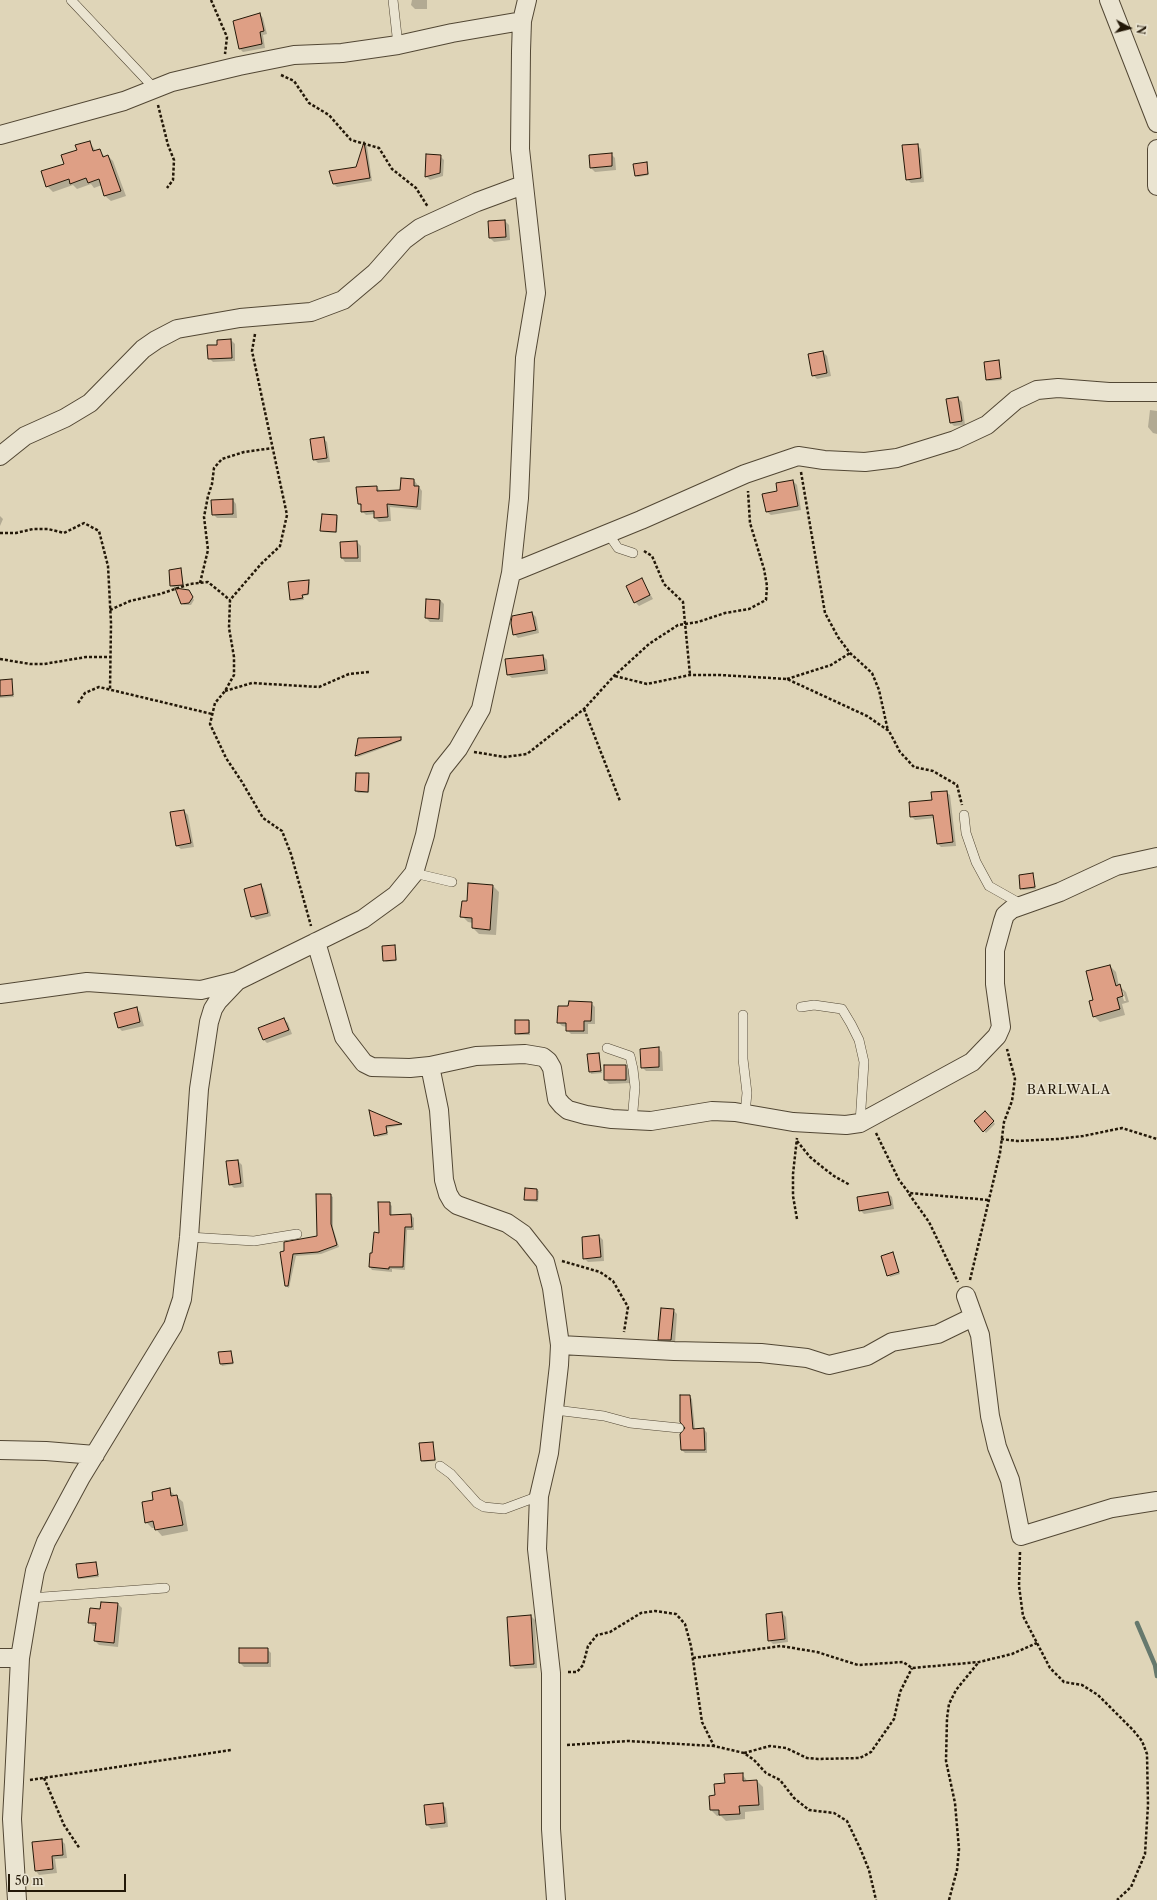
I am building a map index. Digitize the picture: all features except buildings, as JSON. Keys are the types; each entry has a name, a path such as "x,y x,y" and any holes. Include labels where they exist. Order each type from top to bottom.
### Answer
{"street":[{"path":"0,994 87,982 201,990 237,981 362,919 396,895 414,873 425,835 434,789 442,769 458,749 481,709 511,573 519,498 525,358 536,293 520,149 522,21 526,0"},
{"path":"1108,0 1157,123"},
{"path":"0,135 124,101 154,88 222,70 294,55 342,53 398,45 452,33 522,21"},
{"path":"1157,149 1157,186"},
{"path":"0,456 25,436 65,418 90,404 144,349 156,340 178,329 210,322 311,312 343,300 375,273 404,240 420,228 436,220 523,185"},
{"path":"511,573 607,532 641,520 745,474 798,456 824,460 865,462 897,458 955,440 986,425 1016,400 1037,390 1058,388 1109,392 1157,392"},
{"path":"316,942 344,1037 364,1063 372,1067 410,1068 430,1066 476,1056 525,1054 543,1057 548,1061 552,1068 557,1099 568,1110 586,1115 632,1122 651,1121 712,1111 745,1113 796,1122 846,1125 864,1121 972,1062 997,1036 1001,1027 994,970 997,937 1005,915 1021,904 1060,892 1116,866 1157,857"},
{"path":"17,1900 12,1818 20,1658 36,1571 46,1542 96,1455 174,1326 182,1299 189,1237 199,1089 209,1022 218,1001 237,981"},
{"path":"430,1066 439,1110 444,1180 448,1194 457,1205 507,1223 523,1234 545,1262 552,1288 560,1344 555,1410 549,1453 539,1496 537,1549 552,1673 551,1830 556,1900"},
{"path":"966,1296 980,1335 990,1416 997,1447 1010,1480 1021,1536 1112,1508 1157,1501"},
{"path":"560,1344 674,1351 761,1353 807,1358 829,1365 867,1356 892,1342 938,1334 974,1317"},
{"path":"0,1450 46,1451 96,1455"},
{"path":"0,1658 20,1658"}],"lane":[{"path":"71,0 154,88"},
{"path":"393,0 398,45"},
{"path":"607,532 618,548 633,553"},
{"path":"964,815 969,841 976,862 988,886 1021,904"},
{"path":"414,873 452,882"},
{"path":"801,1007 814,1005 842,1009 859,1040 864,1062 864,1121"},
{"path":"743,1015 743,1059 747,1093 745,1113"},
{"path":"607,1048 630,1056 635,1087 632,1122"},
{"path":"189,1237 254,1241 297,1234"},
{"path":"555,1410 604,1416 630,1423 678,1428"},
{"path":"440,1466 451,1474 477,1503 484,1507 504,1509 539,1496"},
{"path":"30,1598 165,1588"}],"path":[{"path":"210,0 227,37 222,70"},
{"path":"264,61 268,68 294,81 309,103 329,116 351,140 379,148 392,169 416,188 436,220"},
{"path":"154,88 168,145 174,160 173,180 167,188"},
{"path":"254,317 255,332 252,351 287,515 280,546 261,564 230,600 229,628 234,657 234,675 225,691 215,703 210,724 226,758 263,818 282,831 291,854 316,942"},
{"path":"200,583 208,550 204,517 212,484 214,468 222,459 244,452 273,448"},
{"path":"798,456 825,613 838,637 850,653 872,673 880,690 888,731 900,752 914,767 933,771 957,785 964,815"},
{"path":"458,749 505,756 527,754 584,709 614,676 650,644 678,626 698,622 725,612 749,609 766,600 767,586 764,569 750,523 749,493 745,474"},
{"path":"2,533 16,533 33,529 48,529 64,534 84,523 99,531 108,566 111,657 110,690"},
{"path":"633,553 644,550 652,556 664,584 684,602 690,675"},
{"path":"110,610 130,601 208,582 230,600"},
{"path":"614,676 647,684 690,675 720,674 787,679 831,665 850,653"},
{"path":"0,659 30,664 44,664 86,657 111,657"},
{"path":"225,691 252,683 319,687 349,674 369,672"},
{"path":"787,679 825,698 849,706 867,716 888,731"},
{"path":"78,703 85,693 99,687 212,714"},
{"path":"584,709 620,801"},
{"path":"966,1296 1000,1153 1004,1122 1012,1101 1015,1079 1001,1027"},
{"path":"864,1121 880,1139 899,1180 929,1222 966,1296"},
{"path":"796,1122 797,1141 793,1174 793,1196 797,1219"},
{"path":"1001,1140 1017,1141 1058,1139 1083,1136 1122,1128 1157,1139"},
{"path":"797,1141 810,1157 834,1176 850,1185"},
{"path":"909,1193 989,1200"},
{"path":"545,1262 560,1260 600,1272 613,1281 628,1307 624,1336 618,1348"},
{"path":"1021,1536 1019,1586 1023,1616 1050,1668 1064,1682 1082,1685 1098,1696 1133,1730 1142,1741 1147,1754 1148,1805 1145,1854 1131,1887 1117,1900"},
{"path":"552,1673 577,1672 584,1665 588,1646 597,1635 610,1632 641,1613 655,1611 676,1614 685,1624 693,1658 702,1722 714,1746"},
{"path":"693,1658 742,1650 781,1646 818,1652 858,1665 903,1662 912,1668 979,1662 1012,1654 1037,1643"},
{"path":"949,1900 957,1870 959,1849 955,1803 946,1761 947,1718 949,1704 956,1690 979,1662"},
{"path":"744,1753 770,1746 786,1748 807,1758 860,1758 871,1752 894,1719 900,1692 912,1668"},
{"path":"551,1745 628,1741 714,1746 744,1753 754,1760 766,1773 780,1780 794,1798 809,1810 834,1813 847,1821 869,1870 876,1900"},
{"path":"14,1782 231,1750"},
{"path":"44,1778 64,1825 80,1850"}],"waterway":[{"path":"1137,1623 1155,1665 1157,1676"}],"district":[{"name":"BARLWALA","path":"1069,1090"}]}
